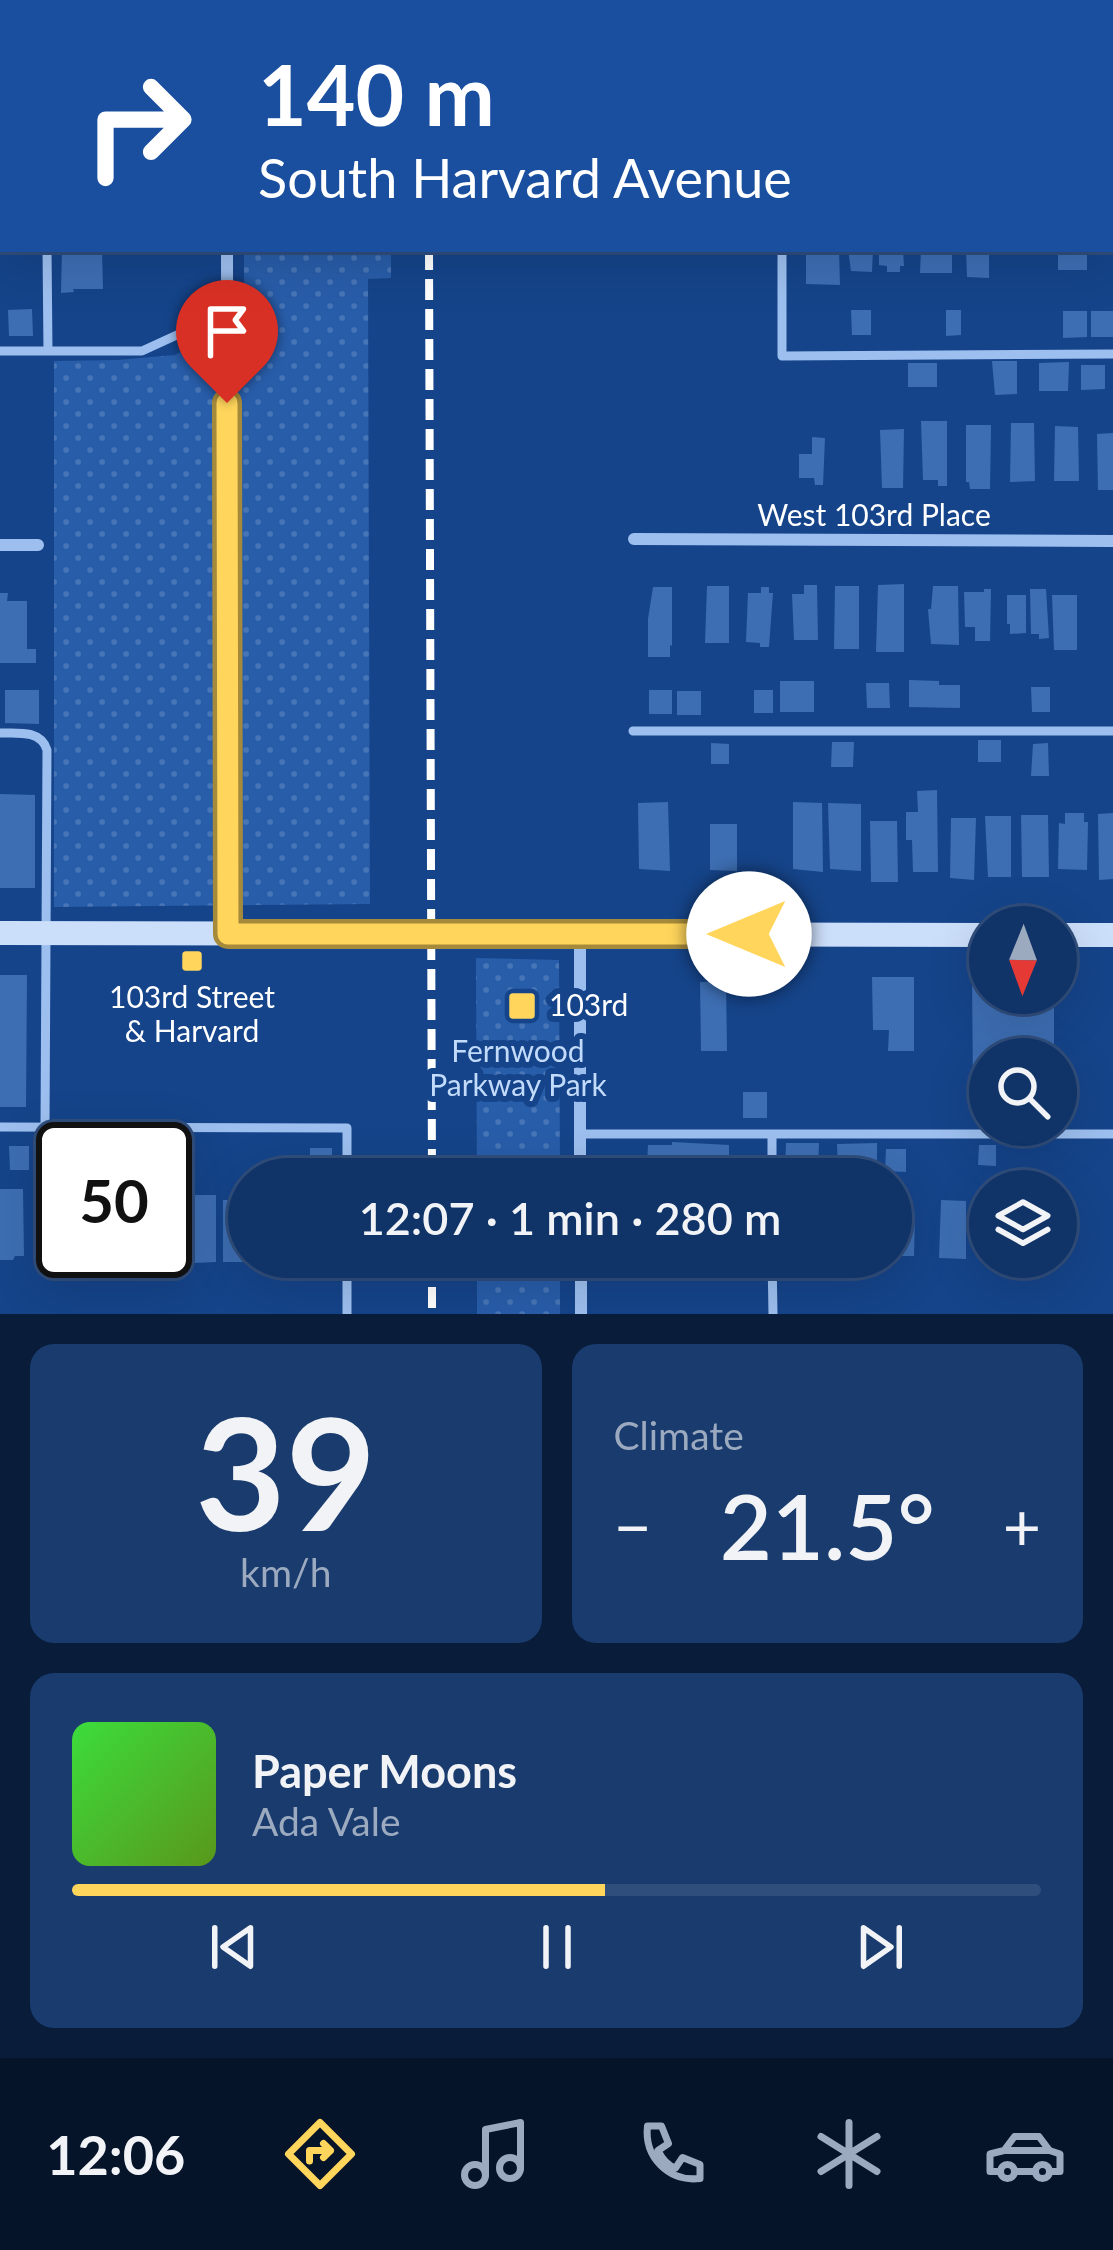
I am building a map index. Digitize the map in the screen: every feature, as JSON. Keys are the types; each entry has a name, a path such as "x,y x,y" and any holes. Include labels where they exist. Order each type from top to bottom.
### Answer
{"main road":[{"path":"0,933 969,935"},
{"path":"1077,935 1113,935"}],"street":[{"path":"227,252 228,934"},
{"name":"West 103rd Place","path":"634,539 1113,541"},
{"path":"0,545 38,545"},
{"path":"580,934 580,1158"},
{"path":"580,1278 581,1314"}],"lane":[{"path":"47,252 48,351"},
{"path":"782,252 782,356 1113,354"},
{"path":"0,351 142,351 227,313"},
{"path":"633,731 1113,731"},
{"path":"0,733 36,736 47,750 45,1122"},
{"path":"0,1126 36,1127"},
{"path":"192,1127 347,1128 347,1158"},
{"path":"580,1134 1113,1134"},
{"path":"772,1134 772,1158"},
{"path":"347,1278 347,1314"},
{"path":"772,1278 773,1314"}],"green space":[{"path":"244,252 391,252 391,278 368,279 370,904 54,907 54,361 175,355 244,320"},
{"name":"Fernwood Parkway Park","path":"476,958 559,960 560,1158 477,1158"},
{"path":"477,1278 560,1278 560,1314 477,1314"}],"building":[{"path":"62,252 102,252 103,289 61,293"},
{"path":"806,252 839,252 840,285 806,284"},
{"path":"848,252 873,252 872,272 851,271"},
{"path":"879,252 903,252 900,272 887,272 887,266 879,265"},
{"path":"921,252 952,252 952,273 920,273"},
{"path":"966,252 989,252 989,278 967,277"},
{"path":"1058,252 1087,252 1087,270 1058,270"},
{"path":"32,309 33,336 9,336 8,310"},
{"path":"851,310 871,310 871,335 852,335"},
{"path":"946,310 961,310 961,335 946,336"},
{"path":"1063,311 1087,311 1087,337 1063,338"},
{"path":"1091,311 1113,311 1113,337 1091,337"},
{"path":"992,361 1017,361 1017,394 995,395"},
{"path":"1069,362 1068,391 1039,391 1039,363"},
{"path":"908,363 937,363 937,387 908,387"},
{"path":"1081,365 1105,365 1105,389 1081,390"},
{"path":"921,421 947,421 947,486 938,486 938,480 923,480"},
{"path":"1011,423 1034,423 1035,481 1010,482"},
{"path":"966,425 991,425 990,489 970,489 966,482"},
{"path":"1055,426 1078,427 1079,481 1054,481"},
{"path":"904,429 903,488 882,488 880,430"},
{"path":"1113,433 1113,490 1098,490 1097,434"},
{"path":"812,437 825,438 823,485 815,485 814,478 799,478 799,454 812,454"},
{"path":"904,584 904,652 876,652 878,585"},
{"path":"804,585 817,585 818,640 794,640 792,594 804,594"},
{"path":"707,586 729,586 729,643 705,643"},
{"path":"835,586 859,586 859,649 834,649"},
{"path":"933,586 958,586 959,645 931,644 928,609"},
{"path":"653,587 672,587 670,657 648,657"},
{"path":"761,587 773,593 769,647 746,642 748,593 761,593"},
{"path":"991,589 990,641 975,641 975,627 965,627 964,592"},
{"path":"1030,589 1046,589 1049,638 1031,634"},
{"path":"0,593 8,593 7,601 27,601 27,649 36,649 36,663 0,663"},
{"path":"1007,595 1026,595 1026,633 1010,634"},
{"path":"1052,595 1077,595 1077,650 1054,650"},
{"path":"909,680 960,685 960,708 909,707"},
{"path":"780,681 814,681 814,712 780,712"},
{"path":"866,683 889,683 890,708 867,708"},
{"path":"1031,687 1050,687 1050,712 1032,712"},
{"path":"5,690 39,690 39,724 5,723"},
{"path":"649,690 672,690 672,714 649,714"},
{"path":"754,690 773,690 773,713 754,713"},
{"path":"677,691 701,691 701,715 677,715"},
{"path":"978,740 1001,740 1001,762 978,762"},
{"path":"832,742 854,742 853,767 831,767"},
{"path":"711,743 729,744 729,764 711,764"},
{"path":"1048,743 1049,776 1031,776 1033,744"},
{"path":"937,790 938,872 913,872 906,812 918,812 917,791"},
{"path":"0,794 35,795 35,888 0,888"},
{"path":"668,802 670,871 639,869 638,803"},
{"path":"793,802 822,803 823,872 793,869"},
{"path":"828,803 861,804 861,871 830,869"},
{"path":"1065,813 1084,813 1084,822 1088,822 1087,870 1058,869 1059,823 1065,824"},
{"path":"1113,813 1113,879 1099,880 1098,814"},
{"path":"1021,815 1048,815 1049,877 1022,877"},
{"path":"985,816 1011,816 1011,877 988,877"},
{"path":"951,818 976,818 974,880 950,878"},
{"path":"870,821 897,821 898,882 871,882"},
{"path":"710,824 737,824 737,871 710,870"},
{"path":"0,975 27,975 26,1107 0,1107"},
{"path":"872,977 914,977 914,1051 888,1051 889,1030 873,1030"},
{"path":"726,981 727,1051 701,1051 700,982"},
{"path":"972,1014 1054,1014 1054,1038 973,1038"},
{"path":"743,1092 767,1092 767,1118 743,1118"},
{"path":"786,1143 819,1143 818,1158 785,1158"},
{"path":"877,1143 877,1158 838,1158 837,1144"},
{"path":"648,1145 729,1145 729,1158 647,1158"},
{"path":"9,1146 29,1146 29,1170 10,1170"},
{"path":"979,1146 996,1146 996,1166 978,1165"},
{"path":"310,1148 332,1148 332,1158 310,1158"},
{"path":"886,1149 906,1149 906,1158 886,1158"},
{"path":"0,1189 23,1189 24,1256 13,1260 0,1260"},
{"path":"194,1195 216,1195 216,1262 194,1263"},
{"path":"223,1200 228,1200 228,1262 223,1262"},
{"path":"941,1200 966,1201 966,1259 939,1258"},
{"path":"912,1214 915,1214 912,1256"}],"railway":[{"path":"429,252 432,1158"},
{"path":"432,1278 432,1314"}],"place":[{"name":"103rd Street & Harvard","path":"192,961"},
{"name":"103rd","path":"522,1006"}],"route":[{"path":"227,403 228,934 749,934"}]}
